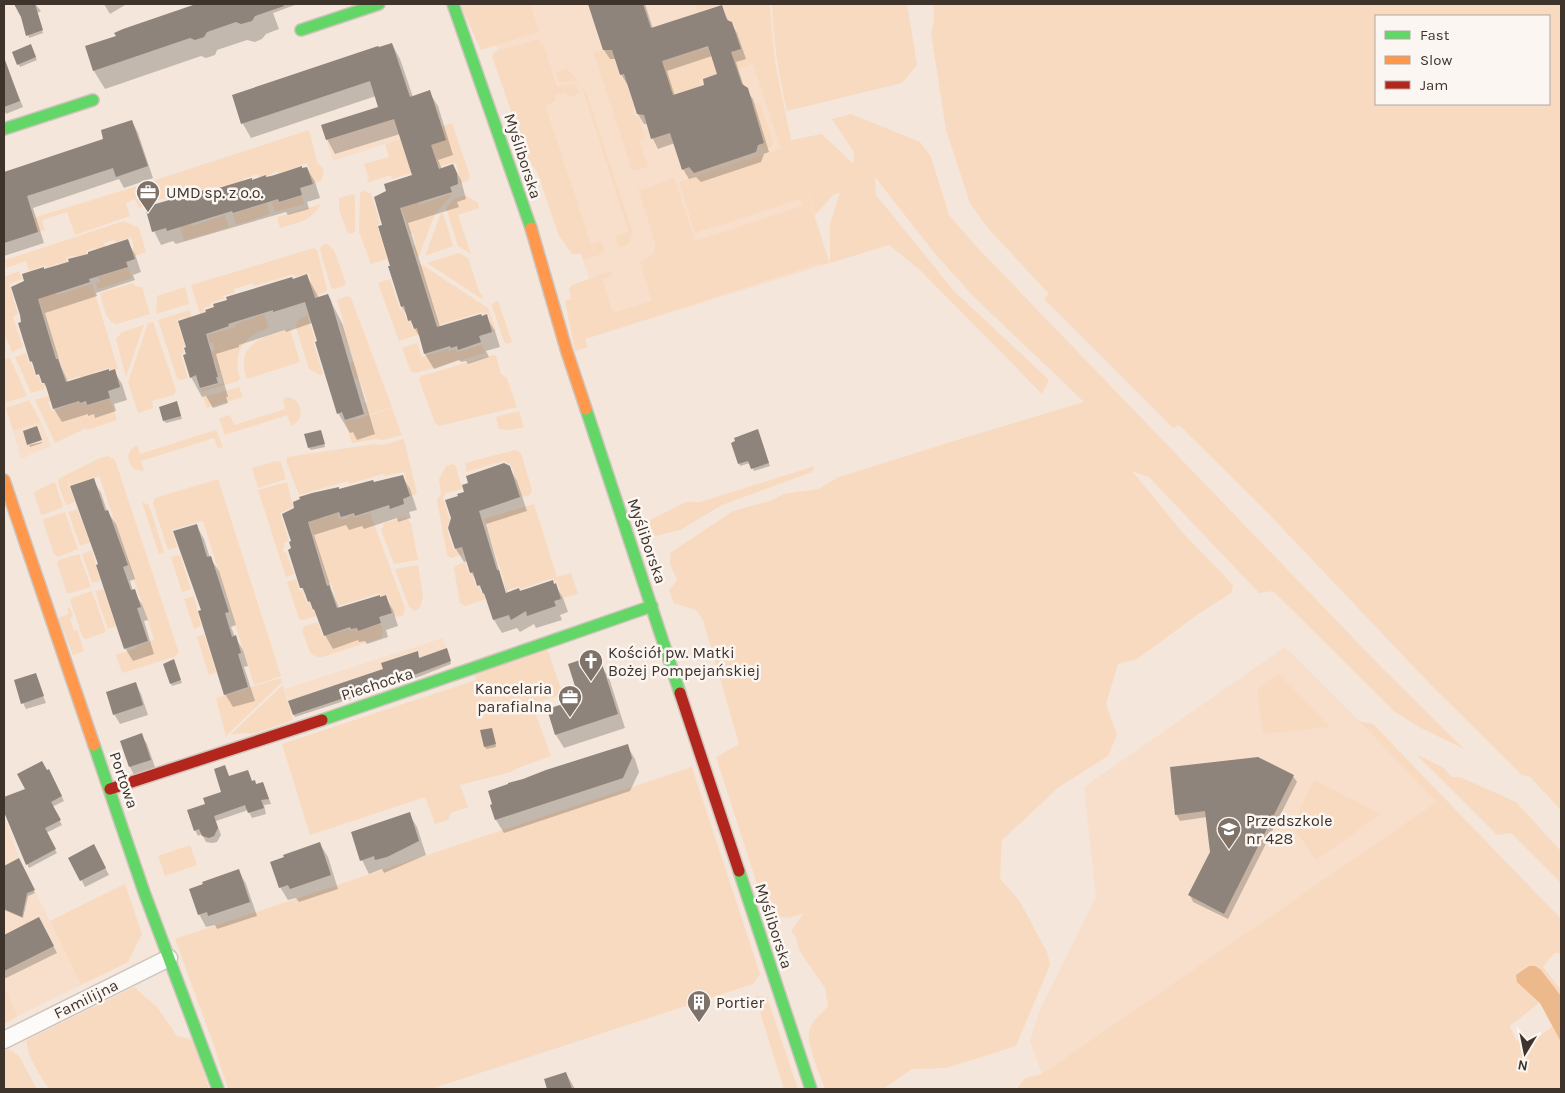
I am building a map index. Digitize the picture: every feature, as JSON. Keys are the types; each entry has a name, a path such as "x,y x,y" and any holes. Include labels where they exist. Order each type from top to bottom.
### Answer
{"street":[{"path":"301,30 379,4"},
{"name":"Myśliborska","path":"453,4 480,77 553,300 567,352 810,1089"},
{"path":"4,129 93,100"},
{"name":"Portowa","path":"5,487 144,892 218,1089"},
{"name":"Piechocka","path":"110,789 420,687 461,671 652,606"},
{"name":"Familijna","path":"4,1040 169,958"}],"shaded area":[{"path":"460,4 530,4 539,32 481,50"},
{"path":"483,4 770,4 776,65 792,146 830,263 592,337 591,284 572,226 557,230"},
{"path":"695,4 722,4 698,11"},
{"path":"722,4 769,4 775,65 791,140 822,134 853,164 854,152 832,119 851,114 920,142 931,157 949,215 974,244 1382,668 1464,749 1419,727 1395,712 1273,591 1259,593 1149,477 1132,471 1182,532 1233,585 1231,593 1197,615 1137,659 1118,664 1106,704 1117,735 1108,756 1059,787 1002,840 1000,879 1019,900 1047,952 1050,965 1016,1046 946,1068 912,1069 883,1089 825,1089 814,1060 809,1032 812,1024 828,1006 825,988 799,950 796,937 791,931 804,913 788,918 773,916 758,887 716,757 739,744 703,620 696,610 674,603 669,590 677,580 670,564 670,553 733,511 770,501 784,494 818,489 839,477 1084,402 974,297 936,255 875,177 876,195 954,291 1049,380 1042,394 920,270 889,245 830,263 830,224 840,193 834,194 815,215 803,180 829,263 822,265 821,263 585,339 588,347 575,351 565,301 571,299 569,289 572,285 611,271 612,276 602,279 613,313 652,301 640,262 651,255 655,243 638,188 641,190 674,178 695,241 803,206 800,199 695,233 679,182 781,149 753,64 699,80 701,86 674,94 663,62 699,48 700,51 708,48 711,59 742,50 734,23 730,20 728,21"},
{"path":"772,4 907,4 917,65 902,83 787,111 777,58"},
{"path":"934,4 1561,4 1561,810 1530,777 1522,775 1431,685 1267,512 1179,425 1173,428 1044,299 1049,294 986,226 970,203 946,130 931,33 934,23"},
{"path":"539,40 544,46 557,87 572,84 577,87 580,93 568,97 566,92 554,95 556,101 545,105 591,244 602,241 604,252 583,260 581,254 572,254 559,236 538,174 526,155 517,133 520,132 515,116 513,117 492,56 494,52"},
{"path":"611,49 619,76 624,75 634,108 632,109 635,116 639,118 645,138 639,140 648,167 637,170 632,170 594,54 595,52"},
{"path":"567,68 579,84 575,81 561,82 558,80 556,72"},
{"path":"582,87 586,92 632,231 630,242 623,247 619,246 615,237 629,232"},
{"path":"430,90 446,140 400,139 333,161 321,125"},
{"path":"760,103 773,143 771,147 762,150 760,144 765,143 754,104"},
{"path":"452,123 470,176 468,181 460,183 455,162 441,166 440,164 392,179 391,175 366,183 369,179 364,164 389,157 385,144"},
{"path":"309,130 317,162 324,170 321,181 313,183 307,163 279,174 277,171 267,176 259,177 258,174 243,179 243,182 227,187 226,185 212,189 212,187 187,197 185,194 157,199 147,202 148,205 139,208 135,199 126,203 130,216 75,235 67,212 42,220 45,230 38,232 33,218 131,188"},
{"path":"365,190 371,193 380,223 377,225 387,259 371,264 359,232 360,193"},
{"path":"353,194 355,196 355,232 348,234 339,210 339,198"},
{"path":"450,194 451,196 435,214 417,257 413,246 416,245 413,234 410,234 401,206 418,201 419,205"},
{"path":"466,195 478,203 479,208 458,215 471,254 458,246 446,208 454,199"},
{"path":"302,196 304,204 275,212 272,202 277,200 279,203"},
{"path":"267,203 270,214 236,225 233,214"},
{"path":"321,204 308,218 280,228 277,217"},
{"path":"441,213 443,213 453,246 425,256"},
{"path":"225,215 229,227 184,241 180,225 190,222 192,226"},
{"path":"124,221 139,228 146,252 135,256 131,237 116,242 114,240 104,243 105,247 86,251 87,255 77,257 76,255 66,258 67,263 60,265 59,263 46,268 45,265 29,271 26,261 6,268 5,260"},
{"path":"327,244 334,250 346,283 344,286 334,289 331,287 320,250 321,246"},
{"path":"314,248 317,250 327,289 326,292 314,296 309,273 295,277 294,274 254,286 253,283 234,289 234,293 223,296 224,299 210,303 211,306 203,308 204,313 200,314 191,285"},
{"path":"459,253 468,258 479,291 483,297 482,299 427,263"},
{"path":"421,264 488,308 496,330 493,332 488,313 483,314 482,312 438,325 419,265"},
{"path":"128,268 132,278 98,289 96,283 100,282 98,277"},
{"path":"19,271 22,279 9,284 18,314 13,317 23,347 12,352 4,334 4,277"},
{"path":"390,279 400,309 403,308 407,322 410,321 413,330 419,328 420,334 399,341 378,283"},
{"path":"133,283 135,286 142,287 150,314 117,324 113,323 105,312 100,293"},
{"path":"92,284 118,369 110,370 109,368 94,372 94,375 66,380 38,296 55,291 57,295"},
{"path":"185,287 188,304 156,314 157,296"},
{"path":"348,296 351,298 392,407 368,415 364,404 367,402 359,378 355,379 350,363 354,361 341,325 344,324 337,300"},
{"path":"498,301 512,342 507,344 504,342 492,306 493,303"},
{"path":"190,310 192,319 186,321 184,317 177,320 185,346 183,347 184,353 181,354 188,378 181,380 177,378 158,320"},
{"path":"264,314 268,326 266,329 251,337 241,347 237,361 240,378 238,381 202,392 201,389 223,383 215,360 212,361 210,352 215,350 213,342 210,343 208,335 236,327 236,324"},
{"path":"307,315 323,374 320,375 309,369 296,328 297,321"},
{"path":"153,322 176,390 174,395 152,401 153,408 138,413 128,382 148,323"},
{"path":"144,325 126,377 116,339 122,332"},
{"path":"290,329 300,362 247,379 244,357 248,349 261,339"},
{"path":"417,343 422,357 448,349 449,351 455,349 457,352 482,345 485,353 416,373 411,372 402,348"},
{"path":"26,353 36,377 39,376 41,384 47,383 44,386 45,389 31,393 15,357"},
{"path":"493,355 496,356 501,374 507,378 517,407 439,426 435,423 419,380 421,376"},
{"path":"10,358 27,396 4,403 4,360"},
{"path":"239,387 243,397 207,408 203,397"},
{"path":"51,395 52,400 48,402 52,411 78,402 80,404 85,403 86,406 110,399 117,420 87,430 86,428 55,443 35,400"},
{"path":"287,397 296,401 300,410 298,421 291,426 287,415 225,435 219,418 230,415 234,425 285,409 283,399"},
{"path":"29,400 41,422 13,431 6,408"},
{"path":"392,408 402,435 383,440 375,439 352,443 345,421"},
{"path":"519,411 524,427 510,430 499,429 496,417"},
{"path":"41,422 51,446 21,459 13,431"},
{"path":"216,430 223,447 218,448 214,438 141,461 144,471 134,469 130,463 129,453 137,445 140,454"},
{"path":"404,439 417,494 411,496 404,472 384,476 383,474 349,484 348,481 299,495 286,461 287,457 375,444 383,445"},
{"path":"515,450 521,453 532,490 530,495 521,497 511,465 504,461 466,472 465,463"},
{"path":"108,456 115,460 179,653 174,657 122,673 116,655 137,648 136,646 154,639 99,476 70,485 67,480 75,502 66,505 58,479 100,458"},
{"path":"276,461 281,462 286,479 258,488 252,468"},
{"path":"453,464 456,466 462,489 446,493 443,498 450,521 448,531 450,539 454,550 462,549 463,554 451,558 447,555 437,500 441,494 439,479 446,466"},
{"path":"815,466 812,472 722,505 680,530 655,536 648,521 686,502 700,502"},
{"path":"218,479 281,676 254,685 203,521 172,530 177,547 168,550 153,503 155,498"},
{"path":"55,482 63,507 43,515 34,494 36,491"},
{"path":"287,482 293,507 280,513 289,541 284,543 285,547 282,549 284,553 286,552 294,574 286,577 258,490"},
{"path":"142,502 149,505 164,552 159,554"},
{"path":"534,504 557,577 571,573 578,594 562,598 557,581 555,582 553,578 521,589 520,586 507,590 484,519"},
{"path":"77,509 90,542 80,546 68,512"},
{"path":"65,512 78,549 58,557 54,554 43,522 44,519"},
{"path":"338,513 339,519 342,518 343,520 353,515 354,518 370,513 405,608 403,616 394,616 387,594 381,596 380,593 338,606 331,583 328,583 308,518 318,515 320,519"},
{"path":"405,517 411,523 418,560 394,564 381,530 384,523"},
{"path":"92,550 100,581 92,583 82,554"},
{"path":"79,554 91,587 67,593 57,563 59,560"},
{"path":"180,555 191,589 182,592 171,557"},
{"path":"465,562 469,574 472,573 476,587 479,587 482,595 488,594 489,598 465,606 460,603 454,569 455,566"},
{"path":"418,565 423,596 420,608 415,611 409,607 395,569"},
{"path":"296,579 299,591 302,590 307,603 310,603 312,611 318,610 317,616 303,620 299,619 287,582"},
{"path":"103,589 116,626 108,629 95,591"},
{"path":"92,591 106,632 86,639 83,638 70,600"},
{"path":"194,596 201,626 194,629 184,599"},
{"path":"69,607 73,616 70,618 74,631 77,630 84,651 73,655 58,618 69,614 67,608"},
{"path":"318,622 323,637 349,629 350,631 356,629 357,632 381,624 383,632 381,638 319,658 311,654 302,631 305,626"},
{"path":"204,634 216,672 209,675 197,637"},
{"path":"443,638 451,663 293,715 285,689"},
{"path":"546,646 563,694 532,704 551,756 511,772 460,785 468,807 451,813 448,820 435,824 425,797 310,835 282,744 476,680 473,671"},
{"name":"Przedszkole nr 428","path":"1285,647 1436,802 1042,1074 1030,1041 1039,1012 1096,897 1084,787"},
{"path":"1279,674 1330,727 1263,734 1257,690"},
{"path":"281,678 282,682 226,736 216,698"},
{"path":"283,685 293,720 253,734 230,735"},
{"path":"1359,721 1373,724 1561,919 1561,953 1554,953 1543,967 1561,990 1561,1011 1539,1003 1510,1026 1516,1040 1529,1044 1553,1026 1556,1031 1561,1025 1561,1089 1017,1089 1025,1078 1042,1074 1436,802"},
{"path":"1416,754 1444,768 1451,777 1460,777 1516,802 1561,851 1561,883 1511,833 1497,835"},
{"path":"692,767 760,974 753,984 431,1089 228,1089 175,939"},
{"path":"1314,780 1381,814 1316,860 1292,826"},
{"path":"4,815 19,858 81,985 18,1016 4,987"},
{"path":"190,845 197,865 165,876 158,856"},
{"path":"125,884 142,934 128,962 81,985 50,921"},
{"path":"1529,966 1535,966 1541,970 1561,996 1561,1042 1540,1003 1517,982 1516,975"},
{"path":"4,987 18,1016 4,1024"},
{"path":"134,987 157,1007 177,1036 194,1040 209,1089 49,1089 28,1052 27,1040"},
{"path":"755,996 767,997 798,1089 784,1089"},
{"path":"8,1049 19,1056 37,1089 4,1089 4,1051"}],"building":[{"path":"14,4 35,4 43,30 26,36 21,17"},
{"path":"196,4 283,4 284,6 255,16 252,21 241,24 236,22 207,32 204,37 195,40 190,38 93,71 85,46 116,36 114,33 123,29"},
{"path":"588,4 643,4 651,28 722,5 727,20 732,22 741,49 731,52 742,84 748,88 764,143 758,145 756,152 694,173 689,167 682,170 670,133 651,139 644,115 637,114 624,74 620,75 612,50 603,50","holes":["708,46 717,74 703,79 704,85 673,95 662,61"]},
{"path":"392,43 410,97 430,90 446,140 431,145 439,169 453,164 457,173 458,184 450,187 452,192 400,208 437,327 481,314 482,316 487,314 492,332 479,336 481,342 458,350 457,346 451,348 450,346 424,354 417,328 414,329 411,320 408,321 404,306 401,307 388,266 390,266 378,226 382,225 374,197 386,191 384,184 412,175 394,119 326,140 321,125 378,107 370,81 241,124 232,95"},
{"path":"31,44 36,57 17,65 12,52"},
{"path":"4,60 20,101 4,107"},
{"path":"132,120 148,166 116,177 113,168 27,196 38,232 4,243 4,172 103,139 101,130"},
{"path":"302,166 302,168 307,167 313,184 300,188 302,195 279,202 278,199 233,213 232,211 167,231 166,228 152,232 145,207 211,188 212,190 252,178 252,180 266,175 266,177 272,176"},
{"path":"128,239 135,259 126,262 128,267 89,279 90,282 38,299 56,359 58,359 66,382 109,369 109,371 115,369 120,387 108,391 110,398 87,405 86,401 80,403 79,401 53,409 45,383 42,383 39,374 36,375 32,361 30,362 18,323 21,322 20,315 11,287 24,281 22,274 69,262 68,259 88,254 88,252"},
{"path":"307,274 315,298 328,294 331,301 364,414 345,420 342,412 337,414 305,302 228,324 229,326 206,334 218,383 200,388 196,375 190,378 183,355 186,354 184,348 186,347 178,321 206,312 205,310 214,307 213,304 227,300 226,297"},
{"path":"177,401 181,416 163,421 159,407"},
{"path":"37,426 42,440 27,445 23,431"},
{"path":"758,429 769,463 751,469 748,461 738,464 731,443 735,441 734,438"},
{"path":"321,430 325,444 308,448 304,434"},
{"path":"504,463 510,466 520,497 479,511 506,593 519,588 520,591 553,580 554,584 556,583 561,599 554,601 556,606 527,616 526,611 511,620 509,615 493,620 484,593 480,585 477,586 473,572 470,573 462,547 455,549 448,528 451,518 445,500 464,492 462,485 468,483 466,476"},
{"path":"403,475 410,496 403,499 404,504 390,509 389,505 355,516 354,513 341,517 339,512 308,522 327,586 329,585 337,608 380,595 380,597 386,595 392,613 379,617 381,623 358,631 357,628 351,629 350,627 324,636 310,601 308,602 303,588 300,588 288,550 291,548 289,542 291,541 282,514 294,508 293,502 300,499 299,497 339,487 339,489 373,480 374,482"},
{"path":"94,478 105,511 108,510 128,565 123,567 131,590 135,589 141,607 137,608 148,641 124,649 96,565 98,564 70,486"},
{"path":"197,524 207,557 211,556 229,612 225,613 232,637 236,635 241,653 238,654 248,687 224,695 198,611 201,610 173,531"},
{"path":"447,648 451,661 293,715 288,701 383,669 381,663 418,651 419,658"},
{"name":"Kościół pw. Matki Bożej Pompejańskiej","path":"596,655 599,665 602,664 618,714 555,735 547,709 579,699 568,664"},
{"path":"174,659 181,680 170,684 163,664"},
{"path":"36,673 44,696 21,704 14,680"},
{"path":"136,682 143,705 113,715 106,692"},
{"path":"492,728 496,744 484,747 480,730"},
{"path":"142,733 151,760 129,767 120,741"},
{"path":"628,744 632,758 623,778 495,820 488,791"},
{"path":"1258,757 1294,775 1224,914 1188,895 1210,852 1205,811 1175,815 1170,767"},
{"path":"42,761 47,770 49,769 62,796 51,802 61,820 45,828 56,849 26,865 4,812 4,797 25,789 17,774"},
{"path":"225,765 229,776 248,770 252,781 255,780 256,784 263,782 269,799 261,800 264,808 248,813 245,805 214,816 218,828 214,836 209,838 202,836 199,829 194,831 187,810 205,804 203,798 221,792 214,769"},
{"path":"410,812 419,841 387,857 375,860 374,856 360,861 351,832"},
{"path":"320,842 331,875 290,889 288,885 279,888 270,862 284,857 283,855"},
{"path":"94,844 106,868 80,881 68,858"},
{"path":"19,858 35,890 27,893 22,917 4,909 4,866"},
{"path":"239,869 250,902 208,916 207,912 198,915 189,889 203,884 202,882"},
{"path":"39,917 54,946 4,971 4,935"},
{"path":"566,1072 572,1089 547,1089 544,1079"}],"traffic: fast":[{"path":"301,30 379,4"},
{"path":"453,4 531,228"},
{"path":"4,129 93,100"},
{"path":"586,409 680,693"},
{"path":"322,720 652,606"},
{"path":"94,745 144,892 218,1089"},
{"path":"739,871 811,1089"}],"traffic: slow":[{"path":"531,228 567,352 586,409"},
{"path":"4,480 94,745"}],"traffic: jam":[{"path":"680,693 739,871"},
{"path":"110,789 322,720"}],"place":[{"name":"UMD sp. z o.o.","path":"148,213"},
{"name":"Kościół pw. Matki Bożej Pompejańskiej","path":"591,682"},
{"name":"Kancelaria parafialna","path":"570,718"},
{"name":"Przedszkole nr 428","path":"1229,850"},
{"name":"Portier","path":"699,1023"}]}
